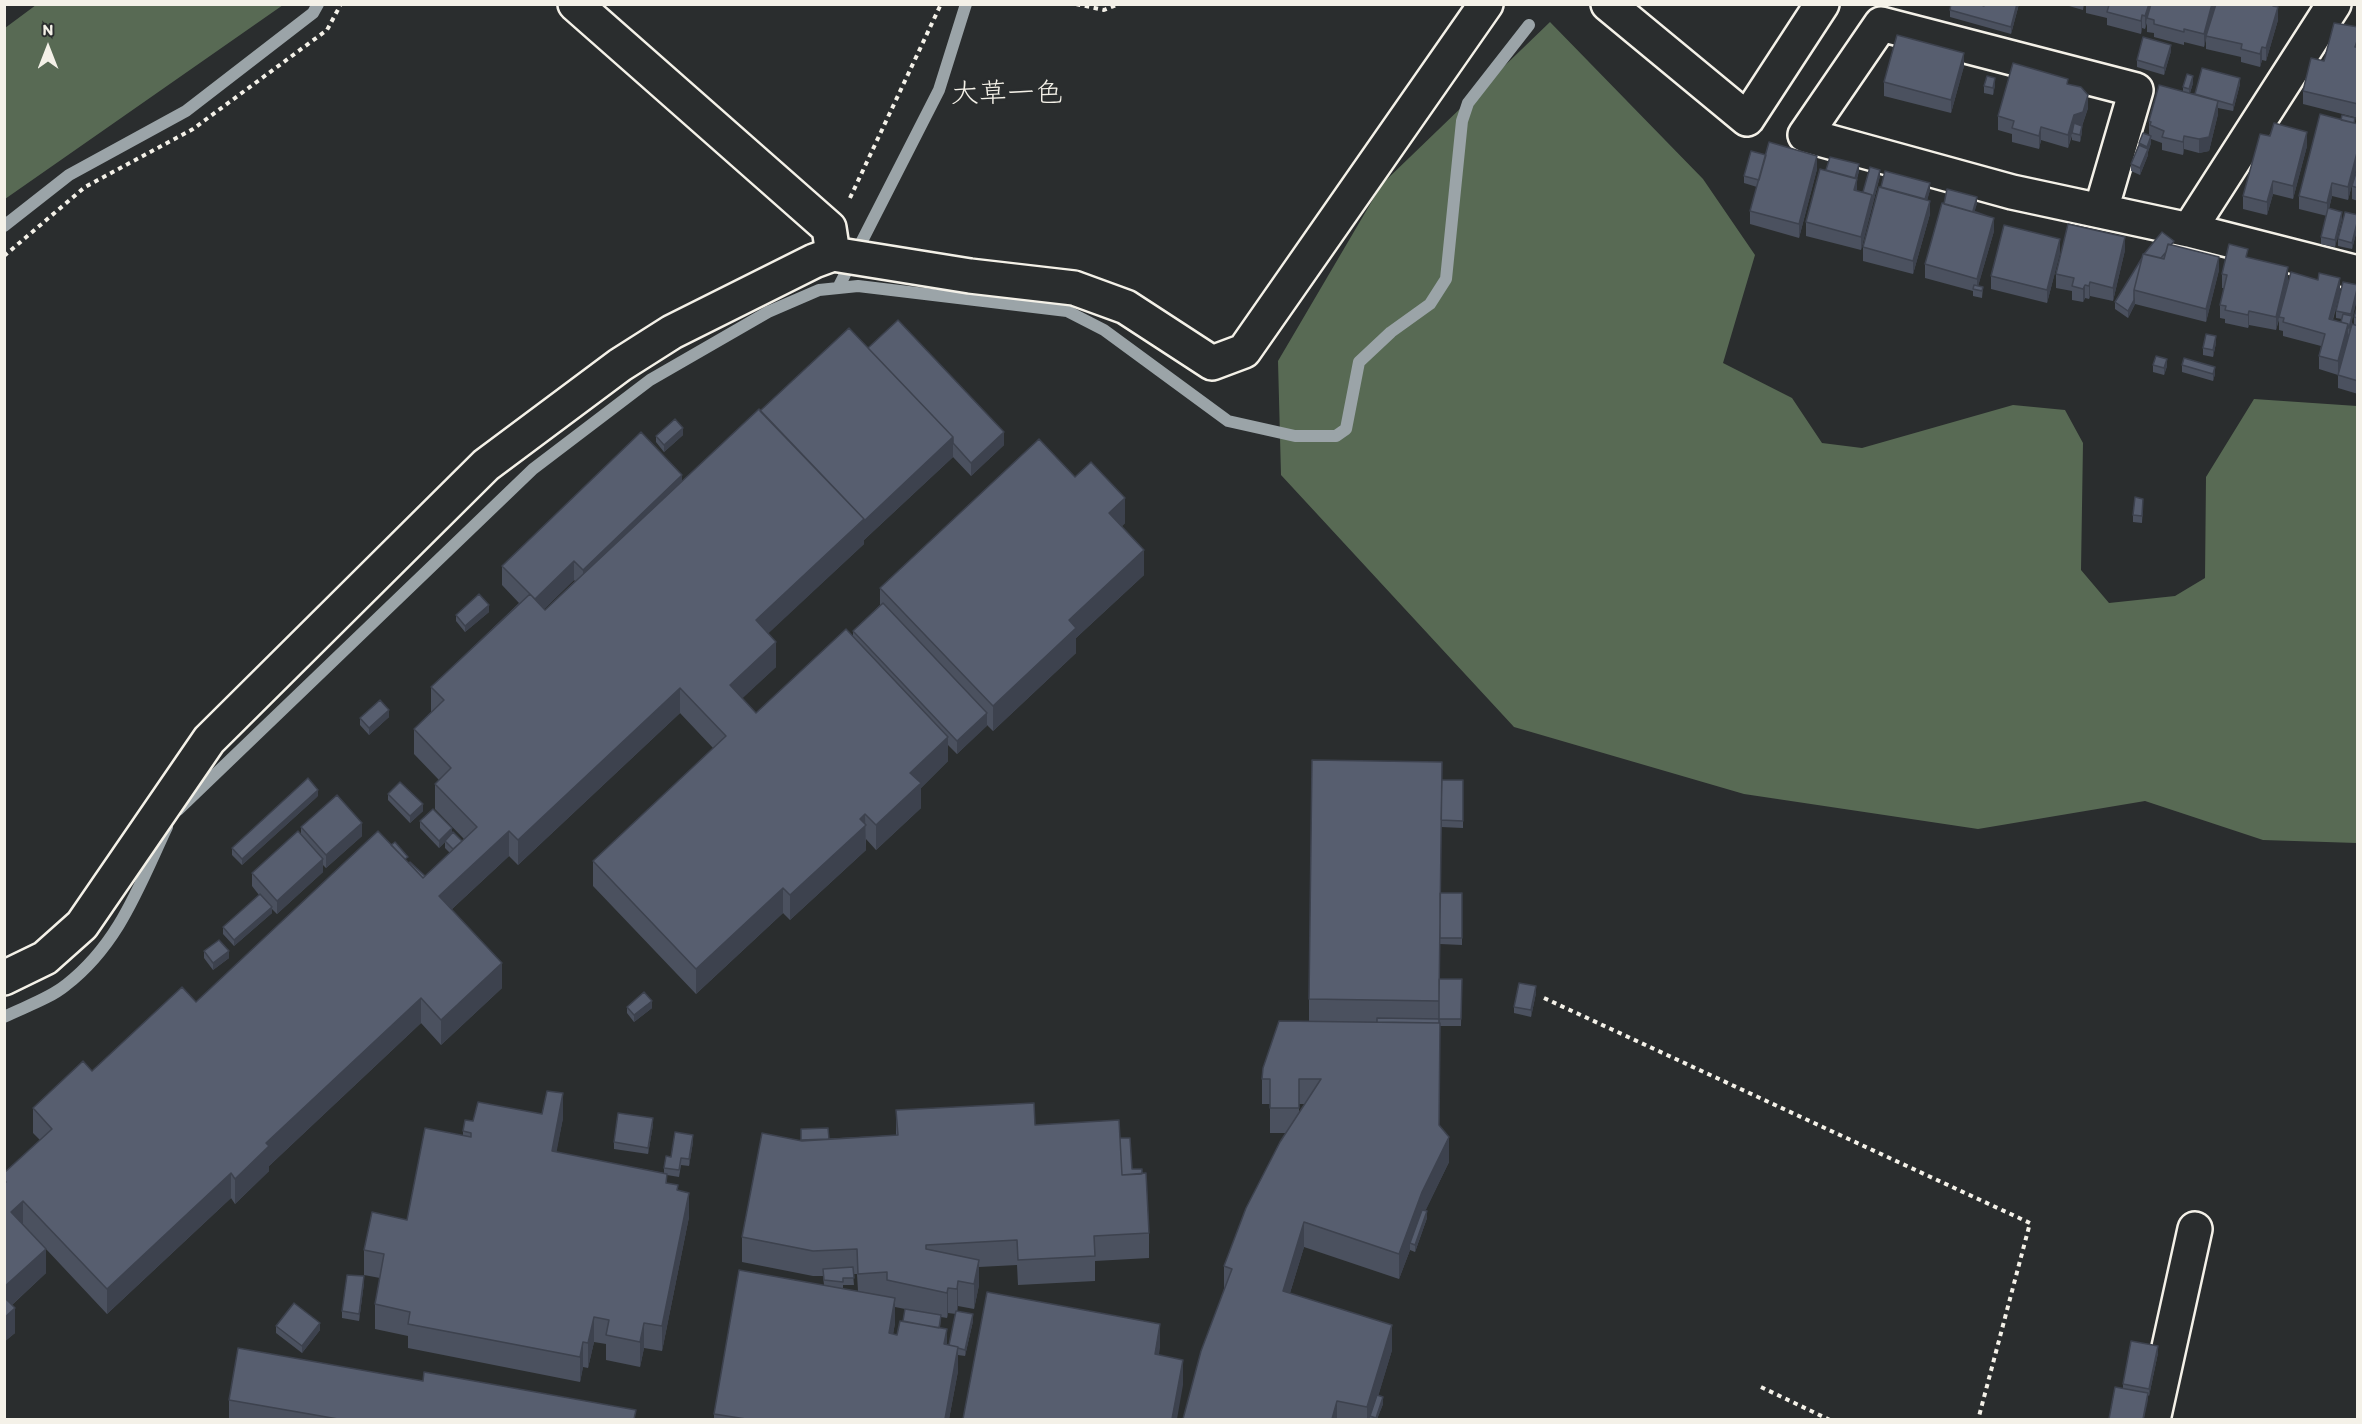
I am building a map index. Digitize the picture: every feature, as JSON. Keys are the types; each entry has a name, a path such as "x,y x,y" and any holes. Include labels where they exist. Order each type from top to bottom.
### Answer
{"street":[{"path":"575,4 831,241 970,276 1074,288 1126,307 1212,363 1244,351 1486,4"},
{"path":"1608,4 1747,119 1822,4"},
{"path":"2189,230 2342,7"},
{"path":"2101,210 2136,90 1881,24 1805,135 2012,192 2189,230 2358,273"},
{"path":"4,978 45,958 82,925 208,740 486,465 620,365 672,332 814,261 831,241"},
{"path":"2153,1419 2195,1229"}],"path":[{"path":"4,256 85,187 194,129 327,30 341,4"},
{"path":"831,241 941,4"},
{"path":"1076,4 1104,10 1119,4"},
{"path":"1544,998 2030,1223 1978,1419"},
{"path":"1761,1387 1830,1419"}],"green space":[{"path":"36,5 283,5 5,199 5,28"},
{"path":"1550,22 1703,179 1755,255 1723,363 1792,398 1822,443 1862,448 2013,405 2065,410 2083,443 2081,570 2109,603 2175,596 2205,578 2206,477 2254,399 2357,406 2357,843 2263,840 2145,801 1978,829 1744,794 1514,727 1281,475 1278,361 1382,184"}],"building":[{"path":"1951,4 1984,6 1984,4 2017,4 2011,27 1950,10"},
{"path":"2106,4 2149,4 2141,21 2107,12 2109,5"},
{"path":"2151,4 2212,4 2204,34 2184,29 2184,32 2154,24 2154,20 2147,18"},
{"path":"2216,4 2274,4 2273,6 2278,7 2266,48 2262,47 2260,54 2241,49 2242,44 2206,36"},
{"path":"2334,23 2358,27 2355,47 2358,47 2358,104 2303,91 2311,58 2324,61"},
{"path":"1897,35 1964,53 1951,100 1884,82"},
{"path":"2143,37 2171,45 2164,68 2137,60"},
{"path":"2013,63 2068,79 2067,84 2081,87 2088,95 2083,112 2074,115 2068,135 2041,127 2039,136 2012,128 2014,121 1998,116"},
{"path":"2202,68 2240,78 2233,105 2195,94"},
{"path":"2187,74 2193,76 2189,89 2183,87"},
{"path":"1987,76 1995,78 1993,88 1984,86"},
{"path":"2159,85 2218,101 2209,137 2199,139 2184,136 2183,142 2162,137 2164,131 2150,125 2149,121"},
{"path":"2320,114 2358,124 2358,149 2348,187 2332,183 2327,203 2299,196"},
{"path":"2342,115 2355,118 2354,123 2341,120"},
{"path":"2074,123 2082,126 2080,135 2072,133"},
{"path":"2274,123 2307,132 2293,186 2273,181 2267,202 2243,196 2260,134 2270,136"},
{"path":"2143,133 2151,136 2147,147 2139,143"},
{"path":"1769,142 1817,156 1799,224 1750,211"},
{"path":"2139,145 2148,149 2140,168 2131,164"},
{"path":"1751,151 1766,155 1759,180 1744,176"},
{"path":"1830,157 1859,164 1855,178 1826,170"},
{"path":"2358,166 2358,188 2352,186"},
{"path":"1870,167 1880,170 1872,201 1872,195 1863,192"},
{"path":"1820,169 1857,179 1854,190 1872,195 1861,237 1806,222"},
{"path":"1885,171 1930,183 1925,199 1881,187"},
{"path":"1879,187 1930,201 1913,261 1863,247"},
{"path":"1947,189 1977,197 1973,211 1987,216 1944,204"},
{"path":"1942,203 1994,218 1977,279 1925,264"},
{"path":"2328,208 2342,212 2335,240 2321,237"},
{"path":"2345,212 2358,215 2352,243 2338,239"},
{"path":"2068,224 2125,237 2113,288 2090,282 2089,286 2085,285 2083,289 2072,286 2074,278 2056,274"},
{"path":"2004,225 2060,239 2047,290 1991,276"},
{"path":"2162,232 2174,241 2171,245 2168,244 2166,252 2161,258 2144,254"},
{"path":"2168,244 2219,257 2206,309 2134,290 2143,254 2164,259"},
{"path":"2229,244 2248,249 2246,257 2288,267 2276,317 2249,311 2248,315 2225,310 2226,306 2220,305 2227,275 2222,274"},
{"path":"2142,258 2134,290 2134,300 2128,311 2115,302"},
{"path":"2291,272 2318,280 2319,273 2340,278 2329,319 2348,324 2338,361 2319,356 2325,334 2283,322 2284,318 2279,317"},
{"path":"2343,282 2358,285 2351,314 2336,311"},
{"path":"1974,285 1983,287 1982,291 1973,289"},
{"path":"2358,305 2358,318 2354,317"},
{"path":"2343,314 2352,316 2349,328 2348,324 2341,322"},
{"path":"898,320 1004,432 971,463 953,443 953,437 868,348"},
{"path":"2352,324 2358,326 2358,381 2338,375"},
{"path":"849,328 953,437 864,521 760,411"},
{"path":"2206,334 2216,336 2213,350 2203,348"},
{"path":"2156,356 2167,359 2164,368 2153,365"},
{"path":"2184,358 2215,367 2213,374 2182,365"},
{"path":"759,409 864,519 756,620 776,642 730,685 756,713 846,629 948,737 910,773 921,783 876,825 865,814 860,819 866,825 790,895 783,888 696,969 593,861 726,736 680,688 518,840 509,831 439,896 502,963 441,1020 421,998 266,1143 269,1146 235,1179 231,1173 107,1289 23,1201 11,1212 46,1249 4,1287 4,1184 6,1182 4,1173 52,1129 33,1108 83,1061 92,1071 182,987 196,1002 378,831 423,878 477,827 435,784 451,768 414,729 444,700 431,687 530,594 545,610"},
{"path":"675,419 683,428 664,445 656,436"},
{"path":"641,432 682,475 583,570 574,561 535,599 502,566"},
{"path":"1039,439 1075,477 1091,462 1125,498 1109,513 1144,550 1069,620 1076,628 993,706 880,588"},
{"path":"2135,497 2143,499 2142,516 2133,515"},
{"path":"479,594 489,605 465,626 456,615"},
{"path":"883,603 987,713 957,741 853,631"},
{"path":"380,700 389,710 369,728 360,718"},
{"path":"1312,760 1442,762 1439,1001 1309,999"},
{"path":"308,778 318,790 242,859 232,848"},
{"path":"1442,780 1463,780 1463,821 1441,820"},
{"path":"400,782 423,804 410,816 388,794"},
{"path":"337,795 362,823 326,855 301,827"},
{"path":"433,809 452,828 439,841 420,821"},
{"path":"298,831 323,859 277,901 252,873"},
{"path":"453,832 462,841 453,849 445,841"},
{"path":"395,842 408,857 405,859 391,845"},
{"path":"409,863 425,876 423,878"},
{"path":"1440,893 1462,893 1462,938 1440,938"},
{"path":"260,894 272,907 234,940 223,927"},
{"path":"219,940 229,951 213,963 204,951"},
{"path":"1439,979 1462,979 1461,1019 1439,1019"},
{"path":"1519,983 1536,986 1531,1010 1514,1007"},
{"path":"644,992 652,1001 634,1015 627,1007"},
{"path":"1377,1018 1439,1019 1439,1023 1377,1022"},
{"path":"1279,1021 1440,1023 1439,1125 1449,1137 1422,1192 1399,1254 1304,1222 1283,1291 1392,1325 1367,1407 1337,1401 1332,1419 1183,1419 1201,1351 1232,1269 1224,1266 1246,1208 1280,1142 1321,1079 1299,1079 1299,1108 1270,1108 1270,1079 1262,1079 1263,1068"},
{"path":"547,1091 563,1093 552,1151 667,1174 666,1183 678,1185 677,1190 689,1193 662,1326 644,1323 640,1342 606,1335 609,1320 594,1317 588,1343 583,1342 580,1357 408,1324 410,1312 375,1304 384,1254 364,1250 372,1212 407,1220 425,1128 471,1137 471,1133 463,1131 465,1120 473,1121 478,1102 542,1114"},
{"path":"1034,1103 1035,1125 1119,1120 1122,1175 1146,1173 1149,1233 1094,1236 1095,1256 1018,1260 1017,1240 926,1245 926,1249 979,1260 974,1284 958,1281 957,1289 948,1288 947,1293 887,1280 887,1272 858,1274 857,1249 813,1251 742,1237 762,1133 802,1141 898,1135 896,1110"},
{"path":"618,1113 653,1118 648,1148 614,1142"},
{"path":"828,1128 829,1139 801,1140 801,1129"},
{"path":"675,1132 693,1135 689,1159 681,1158 679,1170 664,1168 666,1156 671,1157"},
{"path":"1120,1138 1130,1138 1132,1169 1142,1169 1142,1174 1122,1175"},
{"path":"1422,1210 1427,1211 1415,1245 1410,1243"},
{"path":"853,1267 854,1278 843,1278 843,1282 824,1280 823,1269"},
{"path":"739,1270 895,1298 889,1333 897,1335 900,1321 947,1329 944,1344 958,1347 945,1419 746,1419 714,1414"},
{"path":"347,1275 364,1276 359,1314 342,1311"},
{"path":"987,1292 1160,1324 1155,1354 1183,1360 1172,1419 963,1419"},
{"path":"4,1297 15,1308 4,1318"},
{"path":"294,1303 320,1323 302,1346 276,1326"},
{"path":"905,1309 941,1315 939,1328 903,1321"},
{"path":"956,1311 973,1314 965,1350 949,1345"},
{"path":"2131,1341 2158,1346 2149,1389 2123,1384"},
{"path":"238,1348 423,1381 424,1372 636,1410 634,1419 338,1419 229,1400"},
{"path":"2115,1387 2148,1393 2143,1419 2109,1419"},
{"path":"1377,1395 1383,1397 1376,1418 1370,1416"}],"waterway":[{"path":"4,226 69,175 186,111 313,13 318,4"},
{"path":"838,288 939,90 966,4"},
{"path":"178,810 533,469 650,380 768,312 819,290 858,286 1067,311 1104,330 1228,421 1295,436 1336,436 1346,429 1359,362 1391,332 1430,304 1446,279 1462,121 1468,103 1529,25"},
{"path":"4,1017 59,990 84,969 100,951 126,913 167,827"}],"district":[{"name":"大草一色","path":"1007,95"}]}
